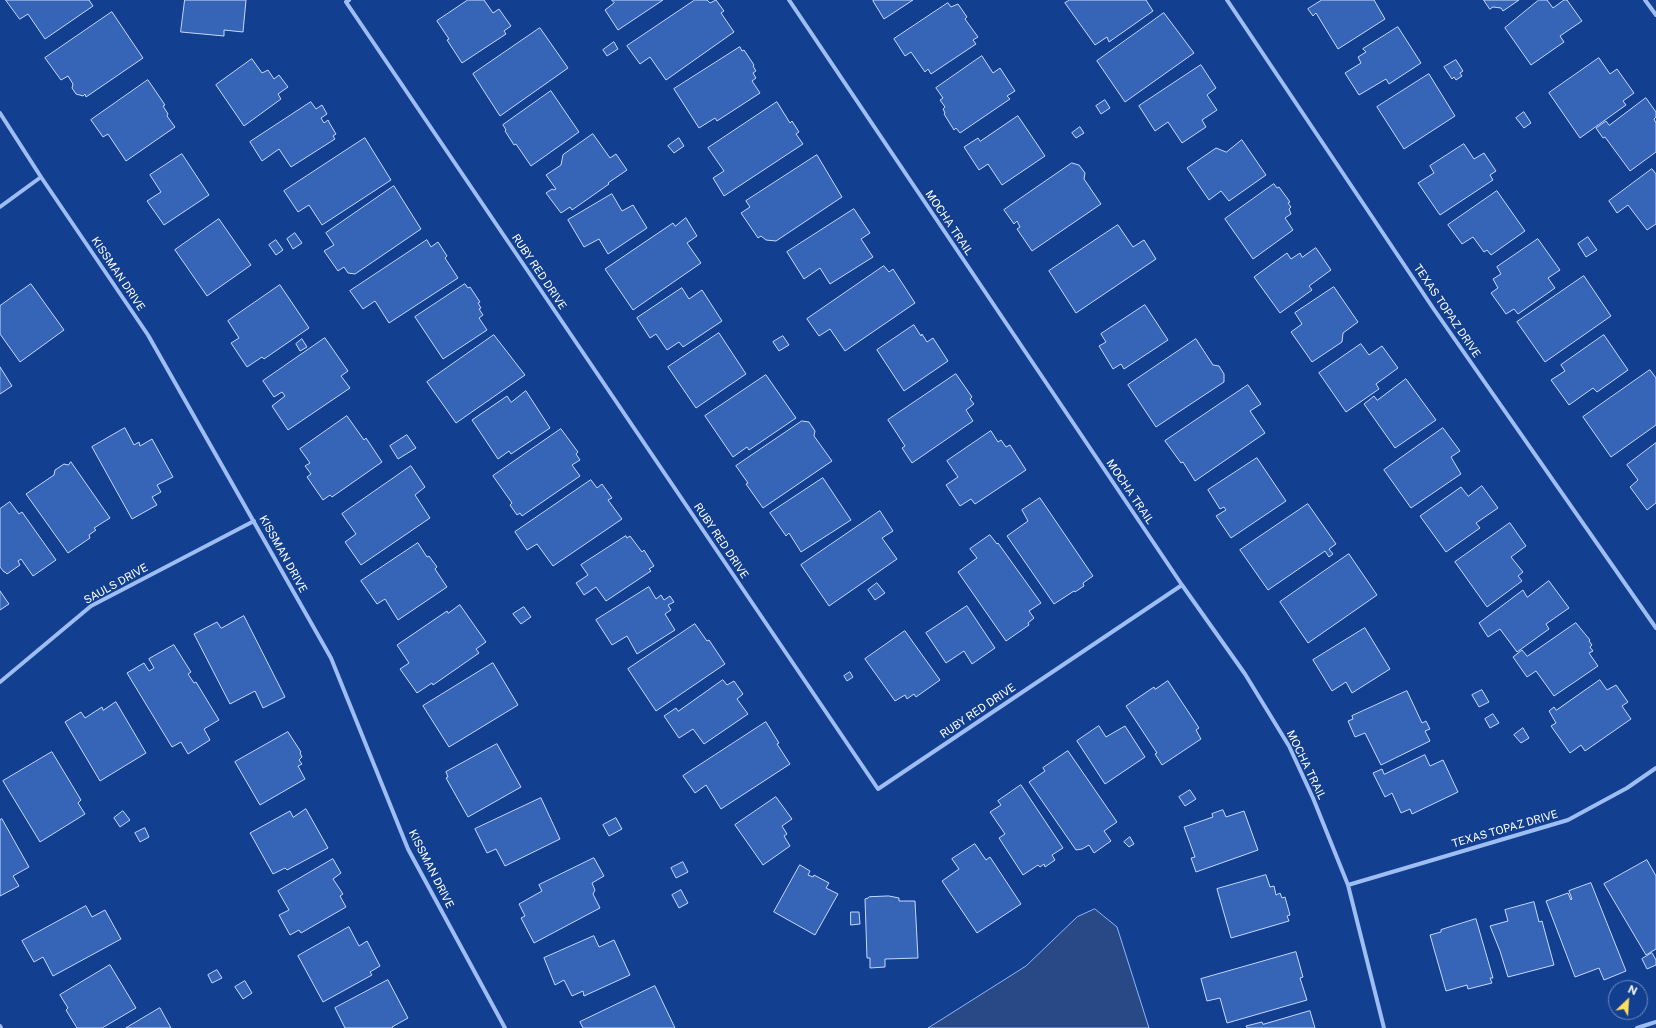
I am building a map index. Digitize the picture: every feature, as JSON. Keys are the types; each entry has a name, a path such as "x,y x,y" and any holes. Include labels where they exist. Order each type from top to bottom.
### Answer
{"street":[{"name":"RUBY RED DRIVE","path":"349,0 346,2 878,789 1182,585"},
{"name":"MOCHA TRAIL","path":"789,0 1182,585 1245,674 1289,746 1348,885 1384,1028"},
{"name":"TEXAS TOPAZ DRIVE","path":"1227,0 1438,314 1656,628"},
{"path":"1645,0 1656,15"},
{"name":"KISSMAN DRIVE","path":"0,113 41,177 148,335 331,658 408,849 505,1028"},
{"path":"0,207 41,177"},
{"name":"SAULS DRIVE","path":"0,682 91,606 254,521"},
{"name":"TEXAS TOPAZ DRIVE","path":"1348,885 1568,820 1627,788 1656,768"},
{"path":"1637,1028 1656,1022"}],"water":[{"path":"1095,909 1117,927 1149,1028 928,1028 1026,966 1077,917"}],"building":[{"path":"6,0 89,0 93,6 45,39 28,14 20,19"},
{"path":"185,0 246,0 243,32 224,30 224,36 181,32"},
{"path":"468,0 484,0 493,13 499,9 511,26 504,31 506,34 462,63 437,21"},
{"path":"612,0 663,0 618,30 605,10 614,3"},
{"path":"695,0 707,0 710,3 716,0 724,11 721,13 734,32 666,80 650,57 640,64 627,46"},
{"path":"913,0 884,19 873,1"},
{"path":"1070,0 1146,0 1153,11 1109,42 1107,37 1095,45 1065,3"},
{"path":"1322,0 1374,0 1385,19 1338,49 1316,13 1313,16 1308,9"},
{"path":"1484,0 1519,0 1503,11 1501,8 1493,7 1490,9"},
{"path":"1539,0 1547,0 1553,8 1564,0 1567,0 1582,21 1560,36 1564,42 1531,65 1505,28"},
{"path":"948,3 951,7 958,4 967,17 965,19 978,37 973,40 976,44 931,74 928,69 925,72 911,52 905,56 894,39"},
{"path":"112,12 143,58 86,97 85,94 83,96 76,94 72,88 73,84 68,76 61,80 45,58"},
{"path":"1164,13 1194,53 1125,102 1097,61"},
{"path":"1398,27 1421,63 1389,84 1386,79 1359,95 1345,73 1361,63 1358,57 1366,52 1363,49"},
{"path":"540,28 568,68 500,116 473,74"},
{"path":"614,42 618,49 607,56 603,50"},
{"path":"740,47 742,51 744,50 754,65 753,66 756,71 753,73 756,78 752,81 760,93 717,121 715,118 699,128 674,89"},
{"path":"982,56 993,73 1000,68 1015,91 1007,96 1010,99 960,133 956,128 954,130 944,114 943,109 945,107 940,100 943,98 936,88"},
{"path":"1599,58 1610,74 1617,69 1634,93 1623,101 1626,105 1580,138 1549,93"},
{"path":"252,59 262,73 268,70 274,79 279,75 288,87 278,94 281,99 244,126 216,85"},
{"path":"1456,60 1463,71 1460,73 1462,76 1456,80 1454,77 1452,79 1444,67"},
{"path":"1201,65 1216,88 1207,95 1217,110 1202,120 1206,127 1182,143 1168,122 1155,131 1139,106"},
{"path":"1429,74 1455,116 1404,149 1377,107"},
{"path":"148,80 165,105 163,106 168,114 167,116 175,127 126,161 108,134 103,137 91,120"},
{"path":"551,91 579,132 531,166 516,144 514,145 503,125"},
{"path":"1646,98 1656,112 1656,117 1654,119 1656,123 1656,152 1630,171 1605,137 1603,138 1596,128 1606,121 1609,125"},
{"path":"1105,100 1110,108 1101,114 1096,106"},
{"path":"311,102 316,109 322,105 327,114 321,118 324,123 328,120 336,134 333,136 335,139 291,167 279,149 262,161 250,142"},
{"path":"777,102 790,123 792,121 799,132 796,134 803,144 724,196 713,178 724,171 708,148"},
{"path":"1524,112 1531,123 1524,128 1516,118"},
{"path":"1018,116 1045,156 1002,185 988,164 979,170 964,147 978,138 980,141"},
{"path":"1080,127 1084,133 1076,138 1072,133"},
{"path":"593,134 610,158 616,154 627,170 572,210 570,207 561,213 546,193 552,189 556,189 546,175 561,165 563,155"},
{"path":"365,138 391,180 322,225 309,205 298,212 284,191"},
{"path":"679,138 684,146 674,153 668,146"},
{"path":"1242,140 1266,175 1229,201 1221,191 1209,200 1187,168 1216,148 1226,152"},
{"path":"1464,144 1474,159 1484,153 1496,171 1490,175 1493,180 1440,215 1418,183 1434,173 1430,166"},
{"path":"182,154 209,195 164,225 147,201 161,192 150,175"},
{"path":"817,155 842,197 776,241 766,240 761,236 758,238 741,213 750,207 746,201"},
{"path":"1072,163 1079,165 1085,173 1084,179 1101,204 1032,251 1017,229 1020,227 1017,221 1014,224 1004,210"},
{"path":"1652,169 1656,174 1656,224 1647,230 1628,205 1617,213 1609,201"},
{"path":"1274,184 1277,188 1279,187 1290,202 1288,203 1291,207 1289,209 1291,214 1285,218 1293,230 1253,259 1225,219"},
{"path":"394,186 421,229 355,274 348,273 344,267 338,271 324,251 334,245 326,233"},
{"path":"1497,191 1525,231 1491,255 1487,250 1484,252 1473,237 1462,244 1448,225"},
{"path":"612,194 622,211 633,205 647,228 608,254 599,239 584,247 568,220"},
{"path":"854,209 870,233 861,239 873,257 830,284 820,268 804,279 787,252"},
{"path":"686,218 697,236 687,243 701,263 633,310 605,269 673,223 675,226"},
{"path":"219,219 251,265 207,296 175,250"},
{"path":"1118,225 1133,247 1144,240 1156,259 1076,313 1049,271"},
{"path":"295,233 302,243 293,249 287,239"},
{"path":"1588,237 1597,250 1586,257 1578,244"},
{"path":"1538,239 1560,270 1548,278 1555,288 1518,314 1514,309 1506,314 1491,293 1498,288 1493,279 1501,274 1497,267"},
{"path":"276,240 283,250 276,255 269,245"},
{"path":"427,240 431,247 438,242 447,256 445,258 458,278 389,323 375,301 363,309 350,291"},
{"path":"1316,248 1331,270 1309,286 1312,290 1280,313 1254,277 1287,253 1291,259 1300,253 1302,257"},
{"path":"884,266 889,272 893,269 915,303 845,351 830,329 819,336 807,319"},
{"path":"1584,276 1611,316 1545,362 1517,322"},
{"path":"31,284 64,330 20,362 0,334 0,306"},
{"path":"465,284 468,288 470,287 480,302 478,303 481,308 479,309 483,315 479,318 487,330 443,359 415,317"},
{"path":"280,285 309,328 264,359 262,357 247,367 231,343 239,338 228,321"},
{"path":"1334,287 1358,322 1343,333 1342,342 1312,362 1291,332 1302,324 1295,313"},
{"path":"682,288 689,299 702,290 722,321 683,347 679,342 667,350 656,334 650,338 637,318"},
{"path":"1145,305 1168,340 1124,369 1121,364 1113,369 1099,346 1106,342 1101,334"},
{"path":"914,325 927,342 933,338 948,361 904,391 877,350"},
{"path":"719,333 746,374 696,408 668,367"},
{"path":"494,335 525,375 456,423 427,382"},
{"path":"1604,335 1628,370 1597,392 1593,388 1569,405 1551,380 1565,371 1561,365"},
{"path":"783,336 789,345 779,351 773,342"},
{"path":"325,338 348,371 341,376 350,388 288,430 272,406 285,396 282,392 274,397 263,381"},
{"path":"302,339 307,347 300,351 296,344"},
{"path":"1196,339 1213,365 1219,366 1224,374 1224,382 1156,427 1128,385"},
{"path":"1361,344 1369,355 1382,346 1398,368 1376,384 1379,389 1346,412 1319,373"},
{"path":"0,367 12,386 0,394"},
{"path":"1650,370 1656,378 1656,425 1611,457 1583,417"},
{"path":"956,374 972,397 970,399 974,404 966,410 973,421 912,463 902,448 905,446 888,420"},
{"path":"766,375 796,418 749,450 747,447 733,457 705,416"},
{"path":"1406,379 1436,420 1395,448 1364,404 1374,396 1377,400"},
{"path":"1248,385 1261,404 1250,411 1265,433 1195,481 1183,462 1181,463 1165,441"},
{"path":"526,391 550,428 511,454 509,451 498,459 472,420 507,396 511,402"},
{"path":"347,416 364,440 366,438 382,462 332,497 330,495 323,500 307,477 311,474 305,466 310,463 300,449"},
{"path":"802,421 809,422 815,431 814,436 832,461 763,508 746,484 748,483 736,466"},
{"path":"125,428 134,445 139,442 140,446 152,439 173,477 157,485 161,492 152,497 157,505 132,519 92,447"},
{"path":"1443,428 1460,451 1451,457 1461,474 1411,508 1384,470"},
{"path":"561,429 578,452 576,454 580,460 572,465 580,476 522,516 520,513 517,515 510,505 512,503 493,476"},
{"path":"991,431 998,442 1001,440 1006,447 1010,445 1026,470 975,504 971,499 960,506 946,485 958,477 947,461"},
{"path":"407,435 416,448 398,459 390,446"},
{"path":"1656,443 1656,503 1647,510 1630,487 1638,480 1627,465"},
{"path":"1257,458 1286,501 1231,538 1216,516 1226,510 1224,507 1220,509 1208,490"},
{"path":"71,462 110,518 94,528 96,530 89,535 90,538 68,553 26,494 54,475 55,470 64,464 68,465"},
{"path":"411,466 425,487 415,495 430,518 361,565 345,542 356,534 342,514"},
{"path":"823,478 851,520 801,552 789,533 786,536 770,513"},
{"path":"591,480 597,488 602,484 612,498 608,500 622,519 553,566 537,544 527,550 515,532"},
{"path":"1482,486 1498,508 1476,523 1480,528 1446,552 1420,516 1461,487 1468,496"},
{"path":"1040,498 1093,576 1083,583 1084,586 1054,604 1007,536 1028,521 1022,510"},
{"path":"10,502 19,514 22,512 56,560 33,576 21,559 18,561 20,565 7,574 0,567 0,509"},
{"path":"1308,504 1336,544 1329,549 1333,554 1329,557 1325,551 1268,590 1240,550"},
{"path":"880,511 893,531 882,538 897,559 829,606 801,565"},
{"path":"1510,523 1526,546 1511,557 1523,572 1518,576 1522,581 1487,607 1455,562"},
{"path":"990,535 997,544 998,543 1041,603 1029,611 1034,618 1028,623 1029,625 1006,641 958,572 977,558 970,549"},
{"path":"626,536 627,538 630,536 642,552 644,550 654,566 649,569 651,571 606,601 596,587 584,595 576,583 588,575 581,565"},
{"path":"418,543 427,557 429,556 437,567 435,569 447,587 398,620 385,599 377,604 361,581"},
{"path":"1349,554 1377,595 1308,643 1280,602"},
{"path":"1549,581 1569,608 1546,624 1549,629 1517,652 1500,629 1488,637 1479,623 1523,590 1527,597"},
{"path":"877,583 885,593 875,600 868,590"},
{"path":"649,587 656,599 661,595 664,600 670,596 674,602 668,605 671,610 665,614 675,630 637,654 627,636 612,645 596,620"},
{"path":"0,591 9,604 0,610"},
{"path":"460,605 486,642 476,649 479,653 433,685 432,683 417,693 400,669 409,663 397,645 447,611 448,613"},
{"path":"967,606 995,648 972,664 964,651 946,663 926,633"},
{"path":"524,607 531,617 521,624 513,614"},
{"path":"244,616 285,697 263,708 255,691 230,704 194,634 217,622 221,628"},
{"path":"1576,623 1590,640 1589,641 1592,645 1590,647 1593,651 1589,653 1598,666 1554,696 1536,671 1527,677 1513,657 1522,650 1527,656"},
{"path":"695,624 707,641 709,640 725,664 656,711 628,669"},
{"path":"1365,628 1390,669 1352,693 1346,682 1332,691 1313,660"},
{"path":"905,631 940,680 916,697 914,694 907,699 905,695 895,701 865,659"},
{"path":"174,645 191,672 188,674 194,683 196,682 219,720 204,729 210,740 188,754 181,742 172,747 127,673 144,663 149,671 154,668 149,659"},
{"path":"493,663 518,705 449,747 423,706"},
{"path":"850,672 853,677 847,681 844,676"},
{"path":"723,680 727,685 734,681 743,694 737,699 748,714 704,744 693,729 679,738 664,716 676,708 678,711"},
{"path":"1600,680 1607,690 1616,685 1628,702 1622,706 1631,719 1585,751 1581,745 1570,753 1551,726 1556,723 1549,711 1554,707 1556,710"},
{"path":"1168,681 1199,728 1196,730 1201,739 1162,765 1155,754 1157,753 1126,706 1154,687 1155,689"},
{"path":"1482,690 1489,702 1479,707 1472,695"},
{"path":"1407,691 1422,723 1426,721 1430,729 1425,731 1430,741 1381,765 1365,733 1355,737 1348,721 1353,719 1352,716"},
{"path":"116,702 146,753 100,781 65,722 81,712 85,718 102,707 103,710"},
{"path":"1493,714 1499,723 1490,728 1485,719"},
{"path":"766,722 779,743 777,744 790,764 721,809 706,785 695,793 683,776"},
{"path":"1099,726 1106,737 1125,726 1145,757 1105,784 1077,741"},
{"path":"1523,728 1529,738 1521,743 1514,735"},
{"path":"288,732 301,752 302,757 299,760 302,764 298,766 305,779 260,805 235,762"},
{"path":"497,744 521,787 468,817 446,778 448,777 446,772"},
{"path":"1068,751 1117,822 1104,831 1111,841 1094,853 1089,845 1082,849 1076,850 1029,782 1045,771 1043,768"},
{"path":"52,752 81,800 78,803 85,814 40,842 3,781"},
{"path":"1425,755 1430,766 1443,760 1458,792 1412,814 1410,809 1401,813 1392,793 1385,797 1373,773 1382,769 1384,774"},
{"path":"1021,785 1063,848 1052,855 1055,860 1045,867 1044,864 1040,867 1038,865 1023,875 999,838 1005,834 990,812 1001,805 998,801"},
{"path":"1190,790 1196,799 1185,806 1179,797"},
{"path":"776,797 792,819 782,826 787,834 784,836 790,846 763,865 735,825"},
{"path":"541,798 560,839 505,866 496,849 487,853 475,829"},
{"path":"306,809 328,848 287,870 285,868 273,874 250,833 290,811 293,817"},
{"path":"1223,810 1226,817 1244,811 1258,850 1196,872 1191,858 1195,857 1184,827 1213,817 1212,814"},
{"path":"123,811 130,820 120,827 114,818"},
{"path":"616,818 622,829 609,836 603,825"},
{"path":"2,819 29,867 13,876 19,886 0,896 0,820"},
{"path":"145,828 149,837 140,842 135,833"},
{"path":"1130,837 1134,844 1129,847 1124,842"},
{"path":"975,844 986,860 990,857 1021,904 977,933 942,881 959,869 952,859"},
{"path":"594,858 604,876 592,883 595,890 593,894 600,908 534,943 521,918 525,916 519,904 542,891 539,885"},
{"path":"333,859 341,873 333,879 343,894 340,896 346,907 301,933 299,930 290,935 279,915 289,910 278,891"},
{"path":"1647,860 1656,876 1656,949 1646,955 1604,884"},
{"path":"683,862 688,872 676,878 671,868"},
{"path":"800,865 810,871 808,875 813,877 814,875 829,883 826,888 838,894 815,935 774,912"},
{"path":"1266,875 1270,887 1274,886 1276,895 1280,893 1282,898 1285,897 1290,915 1287,916 1289,921 1231,938 1217,889"},
{"path":"1591,883 1626,971 1604,980 1599,968 1575,977 1546,901 1568,893 1571,900 1569,891"},
{"path":"681,890 688,903 679,908 672,895"},
{"path":"889,896 899,898 899,901 915,901 918,958 885,959 885,967 870,968 870,958 867,958 865,899 869,897"},
{"path":"1534,902 1539,922 1542,921 1554,965 1508,977 1490,926 1508,921 1505,910"},
{"path":"86,906 92,917 105,910 121,939 53,976 43,957 34,962 22,941"},
{"path":"851,912 859,912 860,924 851,925"},
{"path":"1476,919 1493,978 1490,978 1492,983 1468,989 1467,985 1446,991 1430,935"},
{"path":"349,927 359,946 367,941 380,966 370,972 372,975 323,1002 298,956"},
{"path":"594,936 599,947 614,940 630,975 584,996 583,991 572,996 564,980 555,985 544,958"},
{"path":"1296,952 1303,977 1300,978 1307,1000 1227,1023 1220,998 1207,1001 1201,979"},
{"path":"1652,953 1656,960 1656,965 1647,969 1642,959"},
{"path":"110,965 136,1008 102,1028 77,1028 66,1010 68,1008 60,995"},
{"path":"217,970 222,978 212,983 208,975"},
{"path":"388,980 408,1018 392,1027 393,1028 345,1028 335,1008"},
{"path":"245,981 252,993 243,999 235,987"},
{"path":"655,986 675,1028 583,1028 580,1022"},
{"path":"160,1008 171,1028 126,1028"},
{"path":"1310,1011 1315,1028 1247,1028 1246,1026 1262,1022 1263,1024"}]}
